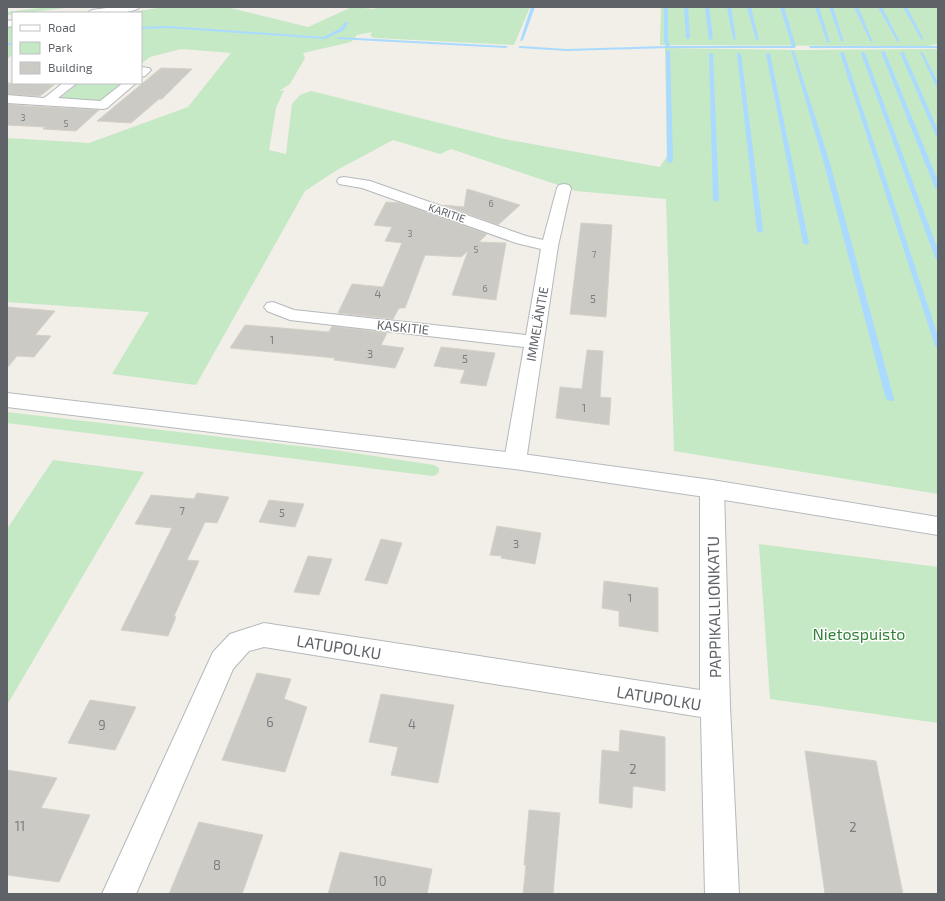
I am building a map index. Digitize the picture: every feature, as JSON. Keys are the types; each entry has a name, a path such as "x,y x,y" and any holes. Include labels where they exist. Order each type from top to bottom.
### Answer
{"street":[{"path":"99,12 135,7"},
{"path":"46,102 70,84"},
{"path":"7,99 102,105 129,84"},
{"name":"KARITIE","path":"344,182 365,184 522,240 550,246"},
{"name":"IMMELÄNTIE","path":"515,461 550,246 564,188"},
{"name":"KASKITIE","path":"273,307 290,315 534,342"},
{"path":"7,400 515,461 712,489 938,526"},
{"name":"PAPPIKALLIONKATU","path":"712,489 715,706 722,894"},
{"name":"LATUPOLKU","path":"119,894 223,661 240,642 264,635 715,706"}],"green space":[{"path":"47,7 73,7 32,12 12,12 12,14 7,15 7,12"},
{"path":"164,7 227,7 308,27 352,7 374,9 378,7 530,7 514,45 374,38 370,36 372,32 357,35 351,42 303,53 305,58 290,84 279,91 284,90 276,108 269,150 286,154 292,104 300,95 311,91 504,139 660,167 667,156 665,48 799,50 938,49 938,494 674,451 666,199 576,191 451,149 440,154 393,140 337,170 305,191 196,385 112,374 149,312 7,302 7,138 89,143 188,107 231,53 181,49 150,57 142,63 142,12 132,12"},
{"path":"661,7 938,7 938,44 928,46 660,45"},
{"path":"12,26 12,55 7,59 7,27"},
{"path":"77,84 122,84 101,102 58,100"},
{"path":"7,412 341,451 434,465 439,468 439,472 432,476 7,423"},
{"path":"53,460 144,472 7,705 7,529"},
{"name":"Nietospuisto","path":"759,544 938,567 938,723 770,699"}],"building":[{"path":"161,68 192,69 162,99 159,99 131,123 97,121 142,84"},
{"path":"7,83 54,85 40,96 7,94"},
{"path":"7,104 99,110 76,131 43,129 45,127 7,125"},
{"path":"467,189 520,205 498,225 444,205 464,207"},
{"path":"386,202 400,203 487,234 479,242 506,243 496,300 452,295 468,251 461,257 425,255 405,308 399,308 393,319 338,313 352,284 383,287 402,243 385,241 392,227 374,225"},
{"path":"581,223 612,225 606,317 570,314"},
{"path":"7,307 55,311 35,335 51,336 34,357 17,356 7,368"},
{"path":"245,325 329,332 332,326 387,333 381,345 404,348 395,368 334,360 335,358 230,348"},
{"path":"441,347 495,353 486,386 460,383 465,370 434,366"},
{"path":"587,350 603,351 600,397 611,398 609,425 556,418 560,387 582,389"},
{"path":"197,493 229,497 217,523 205,522 187,560 199,561 174,616 176,617 168,636 121,630 172,528 135,524 151,495 194,499"},
{"path":"269,500 304,504 295,527 259,522"},
{"path":"497,526 541,533 535,564 501,558 502,556 490,555"},
{"path":"381,539 402,543 387,584 365,580"},
{"path":"308,556 332,559 319,595 294,592"},
{"path":"604,581 658,588 658,632 619,626 619,611 602,608"},
{"path":"257,673 291,679 284,699 307,707 285,772 222,760"},
{"path":"381,694 454,705 438,783 391,775 398,747 369,742"},
{"path":"90,700 136,707 115,750 68,743"},
{"path":"620,730 665,737 665,791 633,786 632,808 599,803 602,750 619,752"},
{"path":"805,751 876,761 903,894 825,894"},
{"path":"7,770 57,778 41,808 90,815 59,882 7,875"},
{"path":"529,810 560,813 553,894 523,894"},
{"path":"199,822 263,835 242,894 169,894"},
{"path":"340,852 432,869 427,894 328,894"}],"waterway":[{"path":"521,40 533,7"},
{"path":"666,7 666,41 669,47"},
{"path":"686,7 688,38"},
{"path":"707,7 711,39"},
{"path":"729,7 735,39"},
{"path":"749,7 758,40"},
{"path":"669,47 794,47 782,7"},
{"path":"817,7 829,42"},
{"path":"831,7 843,41"},
{"path":"856,7 872,41"},
{"path":"880,7 899,41"},
{"path":"905,7 923,39"},
{"path":"142,28 167,27 325,38 343,29 346,23"},
{"path":"338,38 506,47"},
{"path":"7,44 12,44"},
{"path":"520,47 567,50 669,47"},
{"path":"810,47 938,47"},
{"path":"668,51 670,161"},
{"path":"792,51 826,160 890,399"},
{"path":"883,52 938,188"},
{"path":"842,53 938,346"},
{"path":"863,53 938,258"},
{"path":"902,53 938,136"},
{"path":"921,53 938,86"},
{"path":"711,54 716,200"},
{"path":"739,54 760,231"},
{"path":"768,54 806,243"}]}
